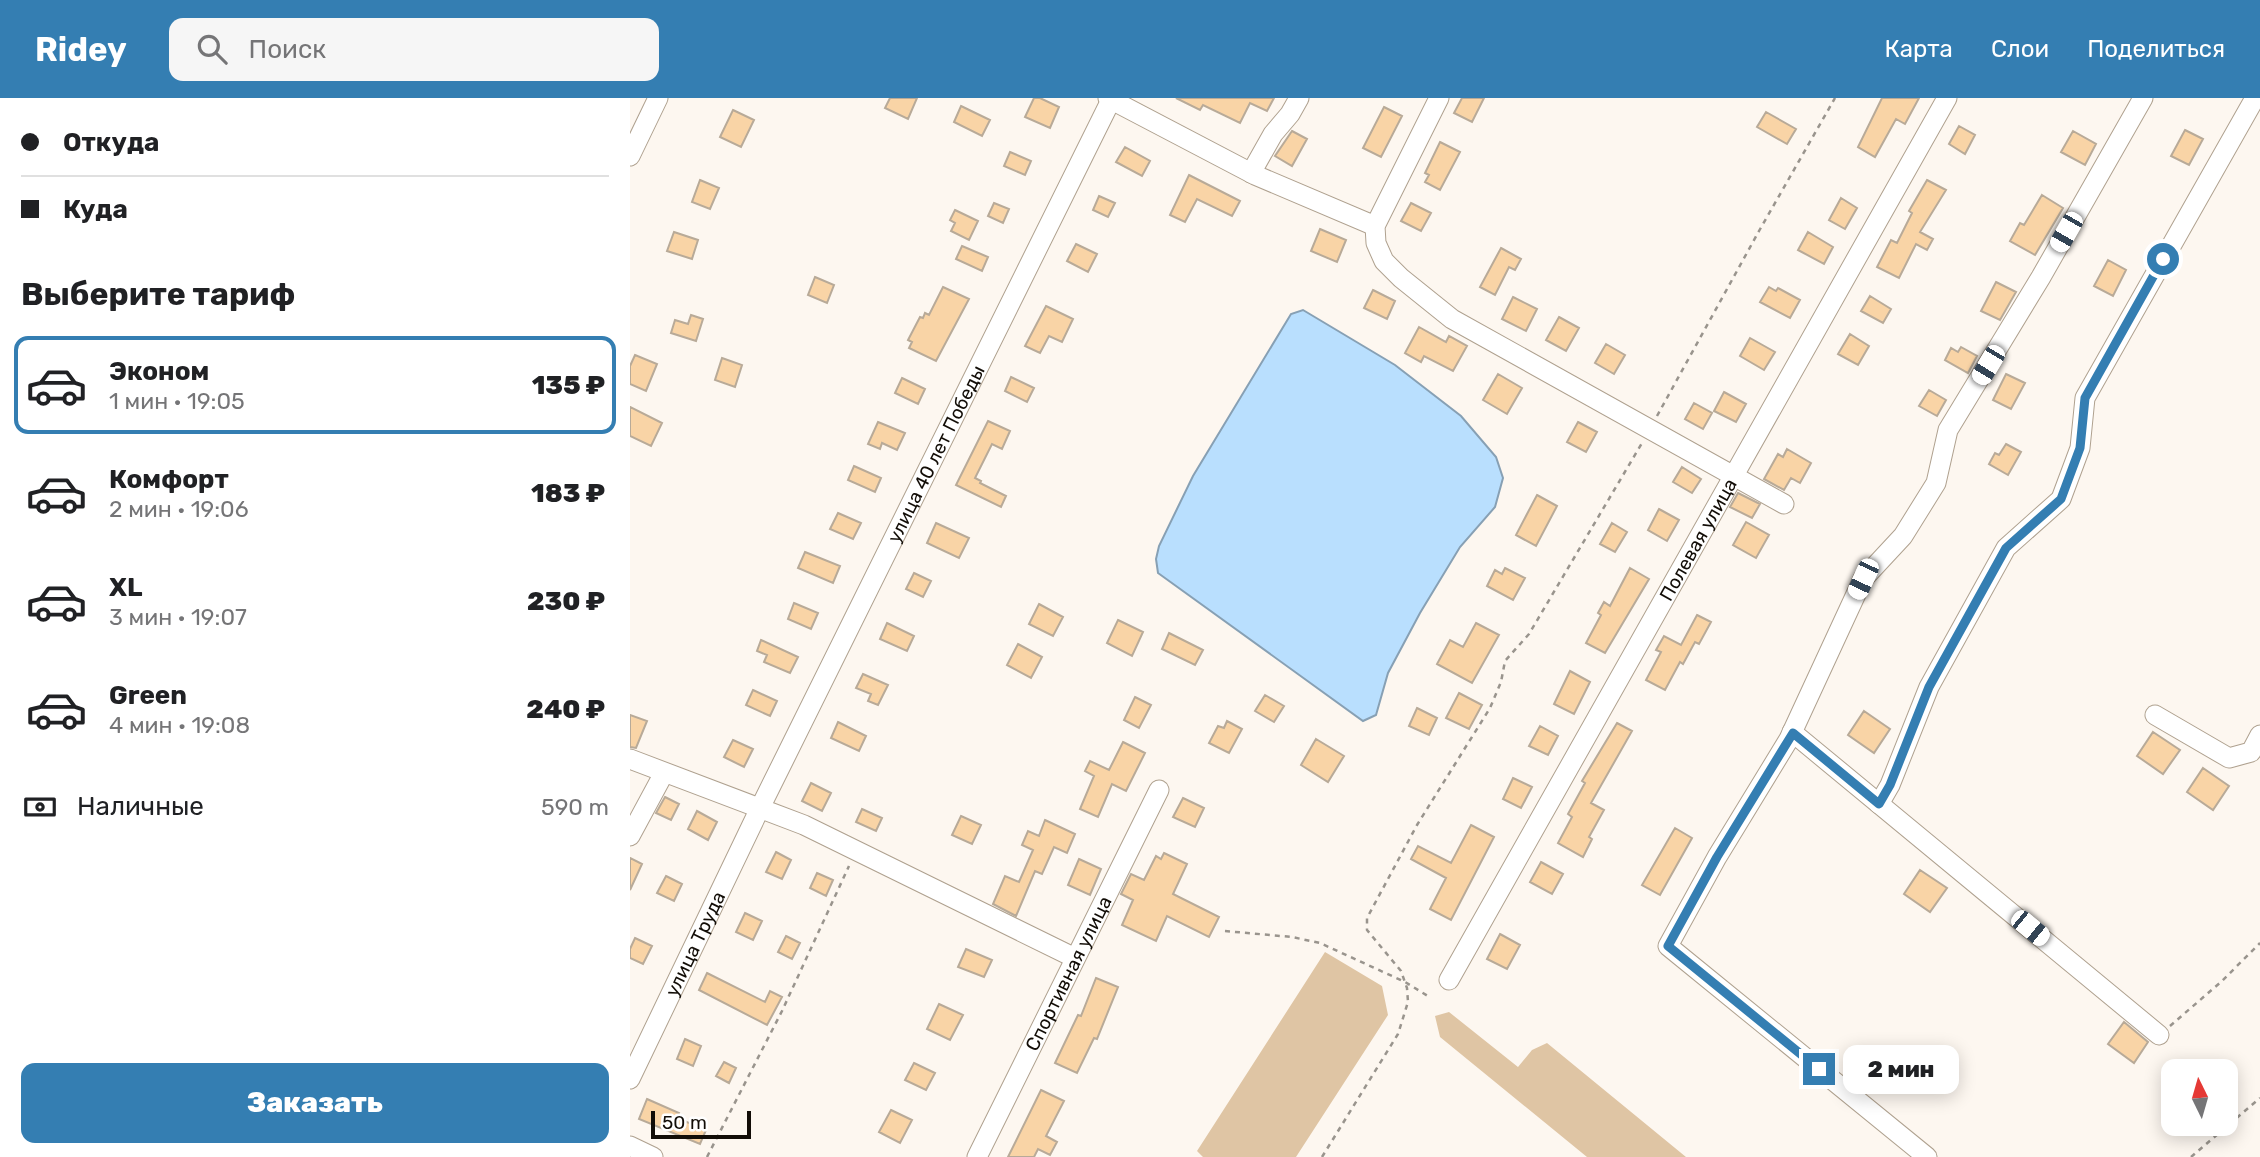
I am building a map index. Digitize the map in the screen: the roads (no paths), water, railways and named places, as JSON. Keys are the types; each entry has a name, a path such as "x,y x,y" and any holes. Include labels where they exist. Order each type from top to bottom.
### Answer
{"street":[{"path":"630,156 658,98"},
{"path":"1251,173 1273,134 1299,98"},
{"path":"1439,98 1375,226 1376,243 1384,261 1452,319 1784,504"},
{"name":"Полевая улица","path":"1449,980 1947,98"},
{"path":"1927,1157 1668,946 1717,857 1793,733 1863,579 1903,536 1936,483 1948,430 2041,277 2143,98"},
{"path":"1879,804 1890,785 1929,687 2006,548 2061,499 2080,448 2085,398 2255,98"},
{"path":"1111,99 1251,173 1375,226"},
{"name":"улица 40 лет Победы","path":"760,808 1111,99"},
{"path":"2155,715 2229,758 2251,752 2260,736"},
{"path":"1793,733 2159,1035"},
{"path":"630,759 804,825 1075,958"},
{"path":"630,836 664,773"},
{"name":"Спортивная улица","path":"977,1157 1159,790"},
{"name":"улица Труда","path":"630,1079 760,808"},
{"path":"630,1146 653,1157"}],"water":[{"path":"1303,310 1395,365 1461,416 1496,457 1503,478 1495,507 1460,547 1420,613 1388,673 1376,715 1363,721 1158,573 1156,559 1159,546 1193,476 1291,314"}]}
